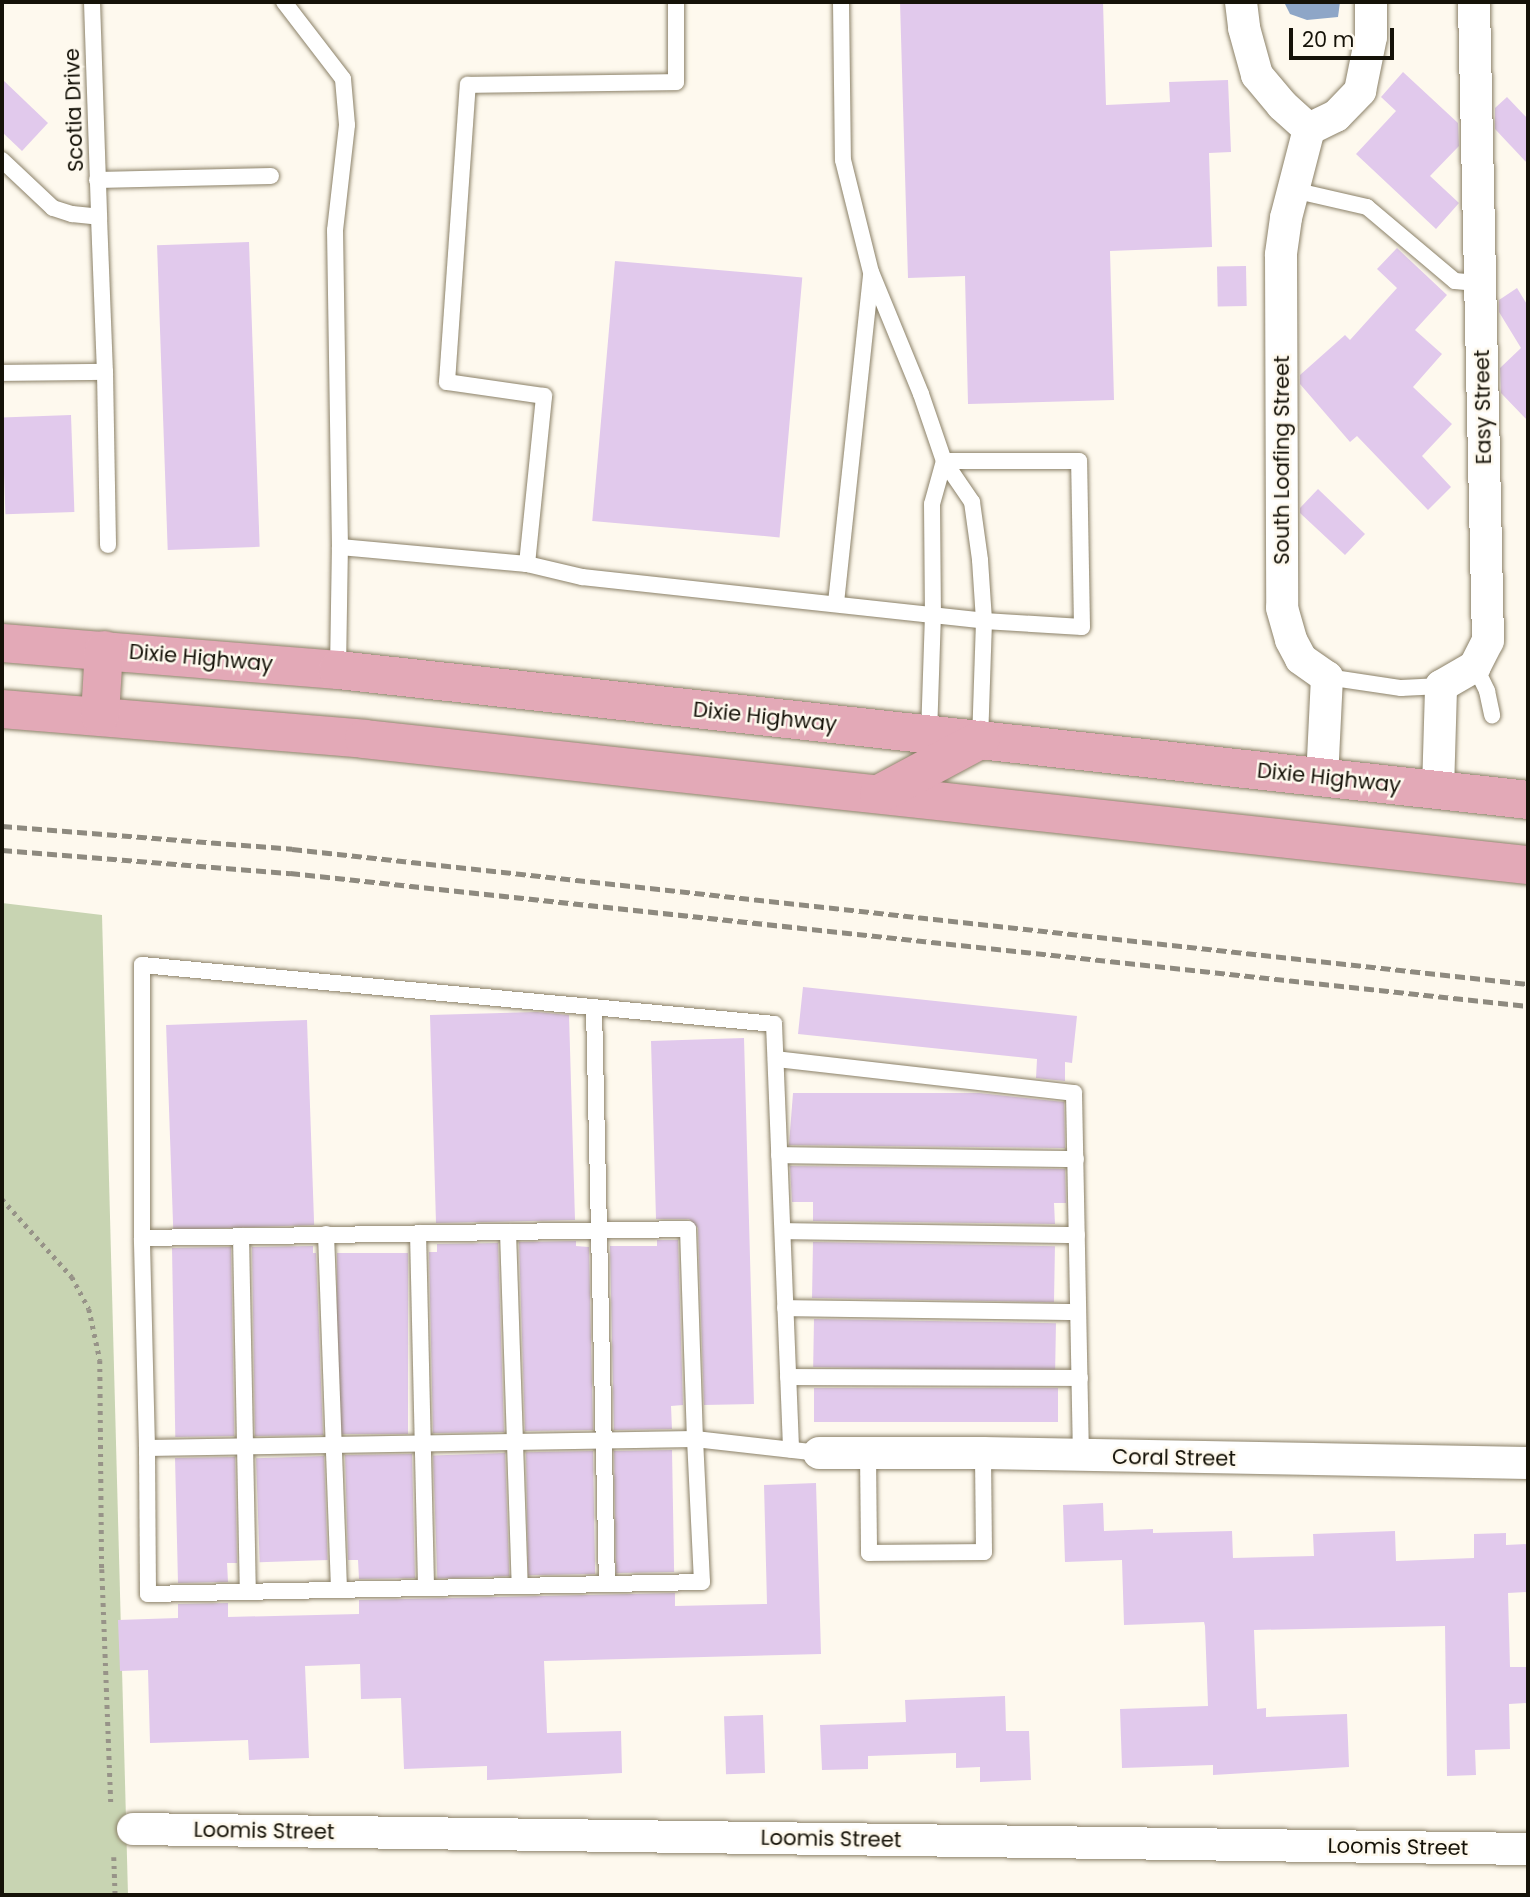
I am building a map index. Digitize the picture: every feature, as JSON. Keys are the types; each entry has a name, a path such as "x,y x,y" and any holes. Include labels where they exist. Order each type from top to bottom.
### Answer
{"main road":[{"name":"Dixie Highway","path":"2,643 338,670 1528,800"},
{"path":"100,715 104,650"},
{"path":"2,709 365,739 1528,865"},
{"path":"878,794 980,740"}],"street":[{"path":"1241,2 1244,28 1257,75 1282,105 1309,129 1336,116 1360,91 1371,37 1371,2"},
{"name":"Easy Street","path":"1474,2 1488,640 1475,666"},
{"name":"South Loafing Street","path":"1309,129 1293,190 1281,255 1282,608 1301,659 1327,677"},
{"path":"1438,790 1440,686 1475,666"},
{"path":"1322,778 1327,677"},
{"name":"Coral Street","path":"805,1452 1528,1462"},
{"name":"Loomis Street","path":"123,1821 1528,1849"}],"lane":[{"name":"Scotia Drive","path":"92,2 108,545"},
{"path":"284,2 343,79 346,125 335,230 340,547 338,670"},
{"path":"527,564 544,396 447,382 467,85 676,82 676,2"},
{"path":"841,2 843,160 871,272 921,394 944,461 972,502 981,560 984,621 980,740"},
{"path":"2,160 53,208 99,218"},
{"path":"97,180 271,176"},
{"path":"1293,190 1367,207 1455,281 1480,284"},
{"path":"836,603 871,272"},
{"path":"2,373 105,372"},
{"path":"340,547 527,564 582,577 984,621 1082,627 1079,461 944,461"},
{"path":"929,735 933,504 944,461"},
{"path":"1475,666 1487,691 1492,715"},
{"path":"1327,677 1401,688 1440,686"},
{"path":"142,1238 688,1228 695,1439 702,1582 148,1594 148,1448 142,1238 142,965 774,1024 788,1377 805,1452 695,1439 148,1448"},
{"path":"594,1008 607,1584"},
{"path":"776,1059 1074,1093 1081,1457"},
{"path":"779,1155 1076,1159"},
{"path":"783,1231 1077,1235"},
{"path":"508,1232 520,1586"},
{"path":"418,1233 426,1588"},
{"path":"326,1234 340,1590"},
{"path":"242,1236 248,1592"},
{"path":"785,1308 1078,1312"},
{"path":"788,1377 1080,1378"},
{"path":"868,1454 870,1553 972,1553 984,1552 983,1453"}],"path":[{"path":"2,1199 72,1277 89,1309 100,1360 102,1569 123,1821"},
{"path":"114,1854 115,1895"}],"green space":[{"path":"2,903 102,915 128,1895 2,1895"}],"water":[{"path":"1284,2 1340,2 1338,17 1307,20 1290,14"}],"building":[{"path":"900,2 1103,2 1106,105 1170,102 1169,82 1228,80 1231,152 1209,153 1212,247 1110,251 1114,400 968,404 965,276 908,278"},
{"path":"1403,72 1458,123 1459,146 1430,176 1459,203 1436,229 1356,154 1396,111 1381,97"},
{"path":"2,79 48,123 22,151 2,132"},
{"path":"1507,97 1528,119 1528,164 1495,129 1495,108"},
{"path":"249,242 260,547 168,550 157,245"},
{"path":"1397,248 1447,295 1415,330 1442,354 1413,387 1452,424 1422,456 1451,487 1428,510 1357,436 1350,442 1300,384 1300,375 1345,335 1350,340 1397,288 1377,269"},
{"path":"615,261 802,277 780,537 592,521"},
{"path":"1246,266 1247,306 1218,307 1217,267"},
{"path":"1517,288 1528,306 1528,421 1501,393 1500,368 1521,348 1499,312 1499,300"},
{"path":"71,415 74,512 5,514 2,417"},
{"path":"1318,489 1365,534 1345,555 1300,513 1300,508"},
{"path":"803,987 1077,1016 1072,1063 1065,1062 1065,1081 1036,1078 1037,1059 798,1034"},
{"path":"537,1012 569,1015 575,1220 436,1223 430,1015"},
{"path":"307,1020 314,1225 173,1230 166,1025"},
{"path":"744,1038 754,1404 704,1405 698,1228 689,1219 656,1219 651,1041"},
{"path":"793,1093 979,1093 1064,1102 1065,1148 789,1145"},
{"path":"790,1166 1065,1169 1066,1203 1054,1203 1055,1224 813,1221 813,1202 792,1202"},
{"path":"657,1240 678,1240 683,1405 671,1406 672,1429 614,1430 610,1246 657,1246"},
{"path":"576,1241 576,1246 589,1247 593,1430 525,1431 519,1242"},
{"path":"813,1242 1055,1246 1054,1302 812,1298"},
{"path":"498,1243 504,1432 433,1433 429,1252 437,1252 437,1244"},
{"path":"313,1246 313,1253 316,1253 323,1435 255,1436 252,1247"},
{"path":"231,1247 234,1436 175,1437 172,1248"},
{"path":"337,1253 408,1253 408,1434 337,1434"},
{"path":"814,1319 1056,1323 1055,1371 813,1367"},
{"path":"814,1388 1058,1388 1058,1422 814,1422"},
{"path":"672,1450 674,1572 616,1573 614,1451"},
{"path":"593,1451 595,1574 528,1575 526,1452"},
{"path":"505,1453 509,1576 437,1578 433,1456"},
{"path":"412,1454 415,1578 359,1579 358,1560 348,1560 345,1455"},
{"path":"324,1456 328,1560 260,1562 256,1458"},
{"path":"235,1457 237,1563 227,1563 228,1582 178,1583 175,1458"},
{"path":"816,1483 821,1654 544,1661 547,1733 621,1731 622,1773 487,1780 487,1766 404,1769 401,1698 361,1699 360,1664 305,1666 309,1758 249,1760 248,1740 150,1743 148,1670 120,1671 118,1620 178,1618 178,1604 228,1603 228,1617 359,1614 359,1600 675,1593 675,1606 767,1604 764,1485"},
{"path":"1103,1503 1104,1531 1232,1531 1233,1558 1314,1556 1313,1534 1395,1531 1396,1561 1474,1558 1474,1534 1506,1533 1506,1545 1528,1544 1528,1592 1508,1593 1510,1667 1528,1667 1528,1703 1509,1704 1510,1749 1475,1750 1476,1775 1447,1776 1445,1626 1254,1630 1257,1709 1266,1708 1266,1717 1347,1714 1349,1767 1213,1775 1213,1765 1122,1768 1120,1709 1208,1706 1205,1626 1204,1622 1124,1625 1122,1560 1065,1562 1063,1505"},
{"path":"1005,1696 1006,1731 1029,1731 1031,1780 980,1782 980,1767 956,1768 956,1753 868,1756 868,1769 822,1770 820,1725 906,1722 905,1700"},
{"path":"763,1715 765,1773 726,1774 724,1716"}],"railway":[{"path":"2,826 292,849 1528,984"},
{"path":"2,850 290,873 1528,1006"}]}
